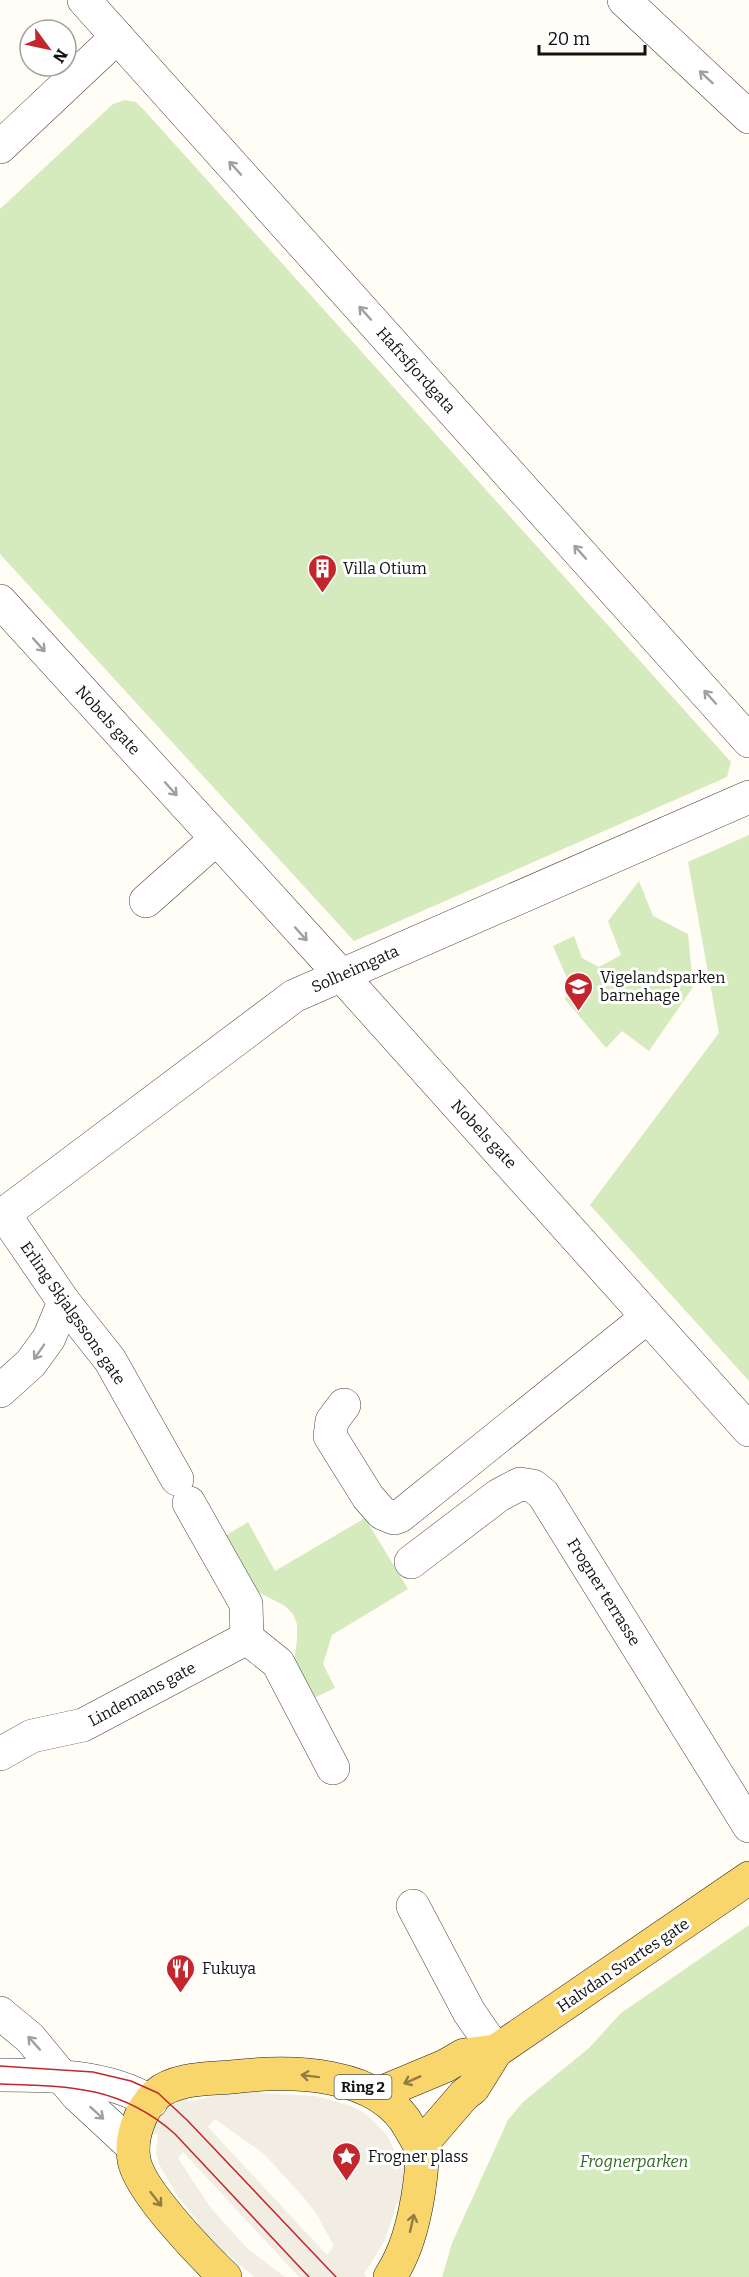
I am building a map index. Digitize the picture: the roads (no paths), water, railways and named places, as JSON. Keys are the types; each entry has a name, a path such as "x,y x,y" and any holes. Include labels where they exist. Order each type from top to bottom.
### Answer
{"main road":[{"name":"Halvdan Svartes gate","path":"420,2146 473,2088 496,2051 749,1878"},
{"name":"Halvdan Svartes gate","path":"378,2094 445,2066 464,2055 496,2051"},
{"name":"Ring 2","path":"132,2147 144,2110 158,2094 170,2087 191,2081 293,2074 351,2083 378,2094 407,2121 420,2146 421,2169 413,2226 398,2265 390,2277"},
{"path":"132,2147 134,2162 143,2182 199,2252 225,2277"}],"street":[{"name":"Hafrsfjordgata","path":"84,0 749,741"},
{"path":"624,0 749,117"},
{"path":"0,147 117,37"},
{"name":"Nobels gate","path":"0,601 341,975 646,1318 749,1430"},
{"name":"Solheimgata","path":"2,1214 294,996 749,797"},
{"path":"146,901 216,839"},
{"name":"Erling Skjalgssons gate","path":"2,1214 64,1302 110,1360 246,1604 247,1638"},
{"path":"0,1391 31,1364 49,1338 64,1302"},
{"path":"344,1405 332,1421 330,1436 368,1497 382,1513 394,1518 400,1516 646,1318"},
{"name":"Frogner terrasse","path":"411,1562 499,1495 520,1484 533,1486 543,1494 749,1826"},
{"path":"247,1638 278,1663 333,1768"},
{"name":"Lindemans gate","path":"0,1754 32,1736 83,1725 247,1638"},
{"path":"413,1906 469,2012 496,2051"},
{"path":"0,2013 30,2038 77,2095 132,2147"},
{"path":"5,2067 124,2088 151,2102"}],"tram line":[{"path":"0,2066 93,2072 131,2081 158,2093 187,2120 336,2277"},
{"path":"0,2084 49,2086 93,2092 135,2106 155,2118 175,2134 309,2277"}],"place":[{"name":"Villa Otium","path":"322,594"},
{"name":"Vigelandsparken barnehage","path":"579,1012"},
{"name":"Fukuya","path":"181,1994"},
{"name":"Frogner plass","path":"347,2182"}],"park label":[{"name":"Frognerparken","path":"634,2161"}]}
